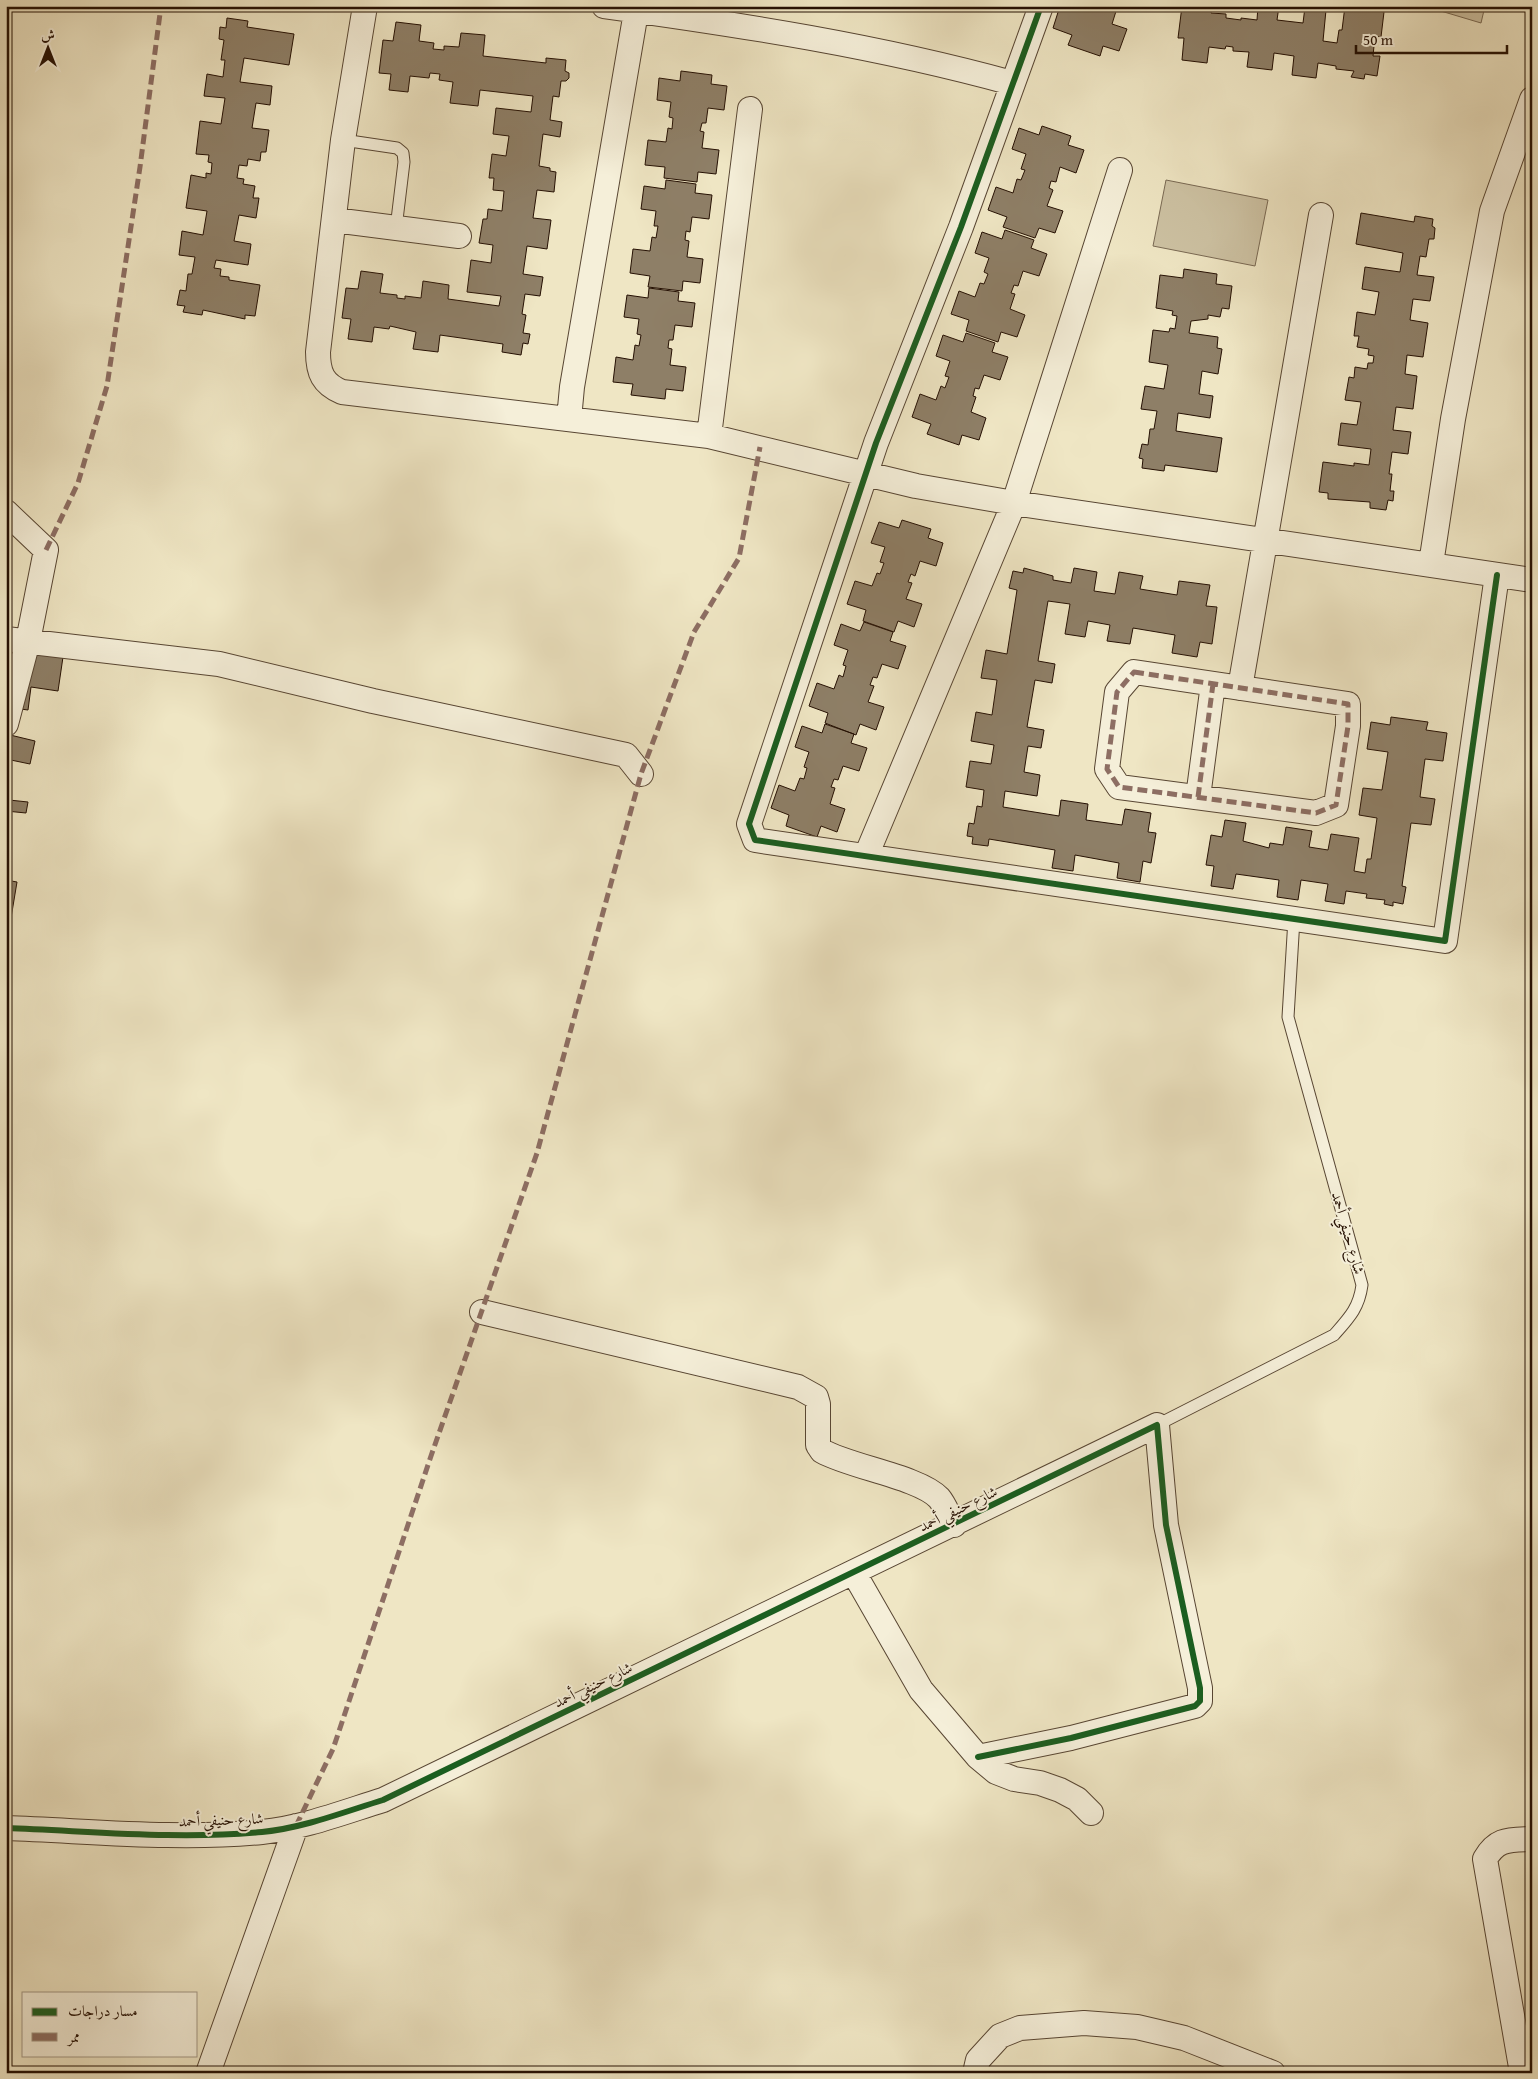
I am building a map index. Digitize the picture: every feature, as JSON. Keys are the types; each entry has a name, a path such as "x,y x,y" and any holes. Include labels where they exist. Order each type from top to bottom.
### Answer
{"street":[{"path":"365,6 343,140 318,352 318,368 323,379 330,387 342,392 709,436 782,452 866,476 1014,504 1532,580"},
{"path":"604,6 636,8 848,44 934,62 1012,83"},
{"path":"1041,6 961,227 876,443 750,824 755,840 1445,941 1497,575"},
{"path":"569,419 572,387 636,8"},
{"path":"1431,564 1452,419 1492,211 1532,99"},
{"path":"709,436 750,109"},
{"path":"866,856 1014,504 1120,170"},
{"path":"1240,688 1321,215"},
{"path":"334,220 459,236"},
{"path":"6,512 46,550 17,640 6,724"},
{"path":"17,640 219,664 373,701 626,755 641,774"},
{"path":"1134,672 1240,688 1348,704 1348,726 1336,805 1316,813 1118,787 1107,770 1117,692 1134,672"},
{"path":"1198,797 1212,684"},
{"path":"482,1312 803,1389 816,1398 818,1404 818,1445 822,1450 912,1483 934,1494 940,1500 954,1525"},
{"path":"978,1757 1071,1738 1195,1706 1200,1701 1200,1688 1166,1525 1158,1425"},
{"name":"شارع حنيفي أحمد","path":"6,1828 186,1835 263,1832 296,1826 383,1800 1158,1425"},
{"path":"854,1573 921,1690 978,1757 996,1772 1014,1779 1040,1783 1060,1790 1077,1799 1091,1813"},
{"path":"208,2073 296,1826"},
{"path":"1522,2073 1485,1859 1492,1846 1508,1840 1532,1839"},
{"path":"976,2073 978,2060 1000,2036 1020,2028 1084,2023 1137,2028 1184,2038 1273,2073"}],"lane":[{"path":"343,140 397,148 403,153 404,162 396,228"},
{"name":"شارع حنيفي أحمد","path":"1158,1425 1334,1335 1349,1319 1360,1302 1362,1285 1288,1017 1294,919"}],"shaded area":[{"path":"1424,6 1485,6 1481,23"},
{"path":"1166,180 1268,200 1255,266 1153,246"}],"building":[{"path":"1060,6 1077,11 1079,6 1117,8 1112,24 1127,29 1119,51 1103,46 1100,56 1068,45 1072,35 1053,28"},
{"path":"1182,6 1212,6 1211,13 1226,14 1226,18 1257,20 1258,6 1279,6 1277,20 1303,23 1305,7 1326,10 1323,41 1337,43 1339,30 1342,30 1345,6 1381,6 1380,11 1384,12 1381,37 1375,36 1373,56 1380,56 1377,76 1365,74 1364,79 1351,77 1354,71 1336,69 1336,66 1318,63 1316,78 1292,75 1294,56 1274,53 1272,70 1247,67 1249,52 1233,51 1233,47 1226,46 1225,49 1209,47 1207,63 1182,60 1184,38 1178,38"},
{"path":"227,18 248,21 247,27 294,34 289,65 244,58 240,82 272,86 270,105 256,103 252,128 269,130 266,152 261,152 260,161 248,159 247,166 239,165 237,178 244,179 243,184 255,186 253,198 259,198 256,218 239,215 234,241 251,244 248,265 216,260 214,268 221,269 220,276 229,277 229,280 260,285 255,316 245,315 245,319 203,310 202,315 183,312 185,306 177,305 180,290 186,291 188,274 192,274 195,257 179,255 182,231 203,235 207,211 186,208 191,175 206,178 206,173 211,174 212,163 208,162 209,155 196,154 200,121 221,124 225,98 204,96 207,74 223,77 225,60 221,60 224,40 219,39 220,27 226,28"},
{"path":"396,22 421,25 419,41 434,43 433,49 444,50 444,46 459,47 461,33 485,35 483,56 546,63 546,58 566,60 565,71 569,73 569,78 566,81 561,81 559,97 553,96 550,120 562,122 560,137 543,134 539,166 550,168 550,171 556,172 554,192 537,190 533,218 551,220 547,249 527,246 523,274 543,277 540,296 525,294 522,314 526,315 523,333 530,334 528,344 523,343 521,355 502,352 503,344 440,335 438,352 413,349 416,332 390,326 389,329 374,327 372,342 348,339 351,319 342,318 346,288 358,289 361,271 383,274 380,293 397,295 397,298 405,299 405,296 421,298 423,281 449,285 448,299 499,306 501,296 467,292 471,260 491,263 493,245 479,243 483,219 487,219 488,209 502,211 504,191 493,190 494,178 489,178 492,154 506,156 509,136 493,134 496,108 531,112 533,96 480,90 478,106 450,103 453,82 439,80 440,74 430,73 429,78 410,76 408,92 389,90 391,74 379,73 383,40 393,41"},
{"path":"681,71 712,75 711,84 727,86 724,110 708,108 706,123 702,123 700,131 704,132 702,148 719,150 716,174 698,172 697,182 664,178 665,167 645,165 648,140 666,142 668,128 672,129 673,118 669,117 671,102 657,100 659,78 680,81"},
{"path":"1042,126 1071,136 1068,145 1084,150 1076,173 1060,167 1056,182 1051,181 1049,188 1053,190 1047,206 1063,211 1055,233 1039,228 1035,238 1003,227 1007,217 988,210 996,187 1013,193 1017,179 1021,180 1025,170 1021,169 1026,154 1012,149 1019,128 1039,135"},
{"path":"666,180 696,184 695,193 712,195 709,219 692,217 690,232 686,231 685,240 689,241 687,257 703,259 700,283 683,281 682,291 648,287 650,276 630,273 633,249 650,251 652,237 656,238 658,226 654,226 656,211 641,209 644,186 665,189"},
{"path":"1361,213 1414,222 1415,216 1433,219 1432,226 1435,228 1434,239 1429,239 1426,257 1420,256 1417,275 1434,277 1430,301 1413,299 1410,320 1428,323 1423,357 1407,355 1405,374 1417,376 1413,409 1396,407 1393,430 1411,432 1408,454 1392,452 1389,474 1392,474 1390,491 1394,491 1393,501 1388,500 1386,510 1370,508 1370,502 1328,499 1328,493 1319,492 1323,462 1354,466 1354,463 1369,465 1371,449 1338,445 1341,423 1357,425 1361,402 1345,400 1349,377 1354,378 1355,367 1367,369 1368,363 1373,363 1374,356 1368,355 1369,349 1357,347 1359,336 1354,336 1357,312 1375,315 1379,292 1362,289 1365,267 1400,272 1403,253 1356,244"},
{"path":"1005,230 1034,240 1031,248 1047,254 1039,276 1023,271 1018,286 1014,285 1011,293 1015,294 1010,309 1025,315 1017,337 1001,332 998,342 966,331 969,320 951,314 959,291 975,297 980,283 984,284 988,274 984,272 989,258 975,253 982,232 1002,239"},
{"path":"1184,269 1217,274 1216,284 1232,286 1229,309 1222,308 1220,317 1208,315 1208,319 1191,321 1189,333 1218,337 1217,348 1222,349 1218,374 1202,371 1199,394 1213,396 1210,418 1178,413 1176,431 1222,438 1217,472 1165,465 1164,471 1142,468 1143,459 1139,458 1142,444 1148,445 1150,429 1154,429 1157,411 1141,409 1145,386 1164,389 1168,365 1149,362 1153,330 1169,332 1170,328 1175,329 1177,316 1172,315 1173,311 1156,308 1160,275 1183,278"},
{"path":"649,288 679,292 678,301 695,303 692,327 675,325 673,340 669,340 668,348 672,349 670,365 686,367 683,391 666,389 665,399 631,395 633,384 613,382 616,357 633,360 635,345 639,346 641,335 637,334 639,319 624,317 627,295 648,298"},
{"path":"966,333 995,343 992,352 1008,357 1000,380 984,375 979,389 975,388 973,396 976,397 971,412 986,418 979,440 962,435 959,445 927,434 931,424 912,417 920,394 936,400 941,386 945,388 949,377 945,376 950,361 936,356 943,335 963,342"},
{"path":"902,520 931,529 928,538 943,543 936,566 920,561 915,576 911,574 908,582 912,583 906,599 922,604 914,627 898,621 894,632 863,621 866,610 847,604 855,581 872,586 877,573 880,574 884,563 880,562 885,547 871,543 879,522 899,528"},
{"path":"1024,568 1053,576 1053,580 1071,583 1074,568 1097,572 1094,591 1115,594 1119,572 1143,576 1140,589 1177,595 1179,581 1210,585 1206,606 1217,607 1212,644 1200,642 1197,657 1172,653 1175,635 1133,628 1130,644 1107,641 1110,625 1088,621 1085,637 1065,634 1070,604 1048,601 1038,661 1055,664 1052,683 1035,680 1027,727 1044,730 1041,748 1028,746 1024,772 1040,775 1037,796 1005,791 1003,807 1059,816 1061,800 1088,804 1086,820 1122,825 1125,809 1151,813 1148,832 1156,833 1151,863 1143,861 1140,882 1117,878 1119,863 1075,855 1073,871 1052,868 1055,850 989,839 988,846 972,844 973,837 967,836 969,823 974,824 977,806 982,807 984,790 966,787 970,761 991,764 994,745 971,741 976,712 992,715 997,680 981,678 986,650 1007,654 1017,590 1009,588 1013,571 1023,573"},
{"path":"864,622 893,632 890,641 906,646 898,669 882,664 877,678 873,677 870,685 874,686 868,702 884,707 876,730 860,724 856,735 825,723 828,713 809,706 817,683 834,689 839,675 843,677 846,666 843,665 848,650 834,645 841,624 860,631"},
{"path":"6,649 63,657 58,691 31,687 28,710 6,707"},
{"path":"1391,717 1428,722 1426,730 1447,733 1443,761 1425,759 1420,797 1435,799 1431,825 1411,823 1402,886 1406,887 1403,904 1393,902 1393,906 1384,904 1385,900 1366,898 1367,894 1346,891 1344,904 1325,901 1328,884 1301,880 1298,900 1277,897 1279,880 1236,874 1233,889 1211,886 1214,866 1206,865 1211,835 1222,837 1225,820 1246,823 1243,841 1269,848 1270,843 1283,845 1286,827 1312,831 1309,847 1328,850 1331,834 1359,838 1354,871 1365,873 1367,859 1371,859 1377,818 1359,815 1363,788 1382,790 1388,752 1367,749 1371,722 1390,725"},
{"path":"825,724 854,734 851,743 867,748 859,771 843,766 838,780 834,779 831,787 835,788 830,804 845,809 837,832 821,826 817,837 786,826 789,815 771,808 779,785 795,791 800,778 804,779 807,768 804,767 809,752 795,747 802,726 822,733"},
{"path":"6,734 35,741 30,764 6,759"},
{"path":"6,786 10,787 9,800 28,802 26,813 6,811"},
{"path":"6,880 17,882 9,930 6,930"}],"marked path":[{"path":"46,550 78,483 107,386 140,167 161,6"},
{"path":"296,1826 333,1749 431,1456 537,1153 641,774 694,632 739,558 760,447"},
{"path":"1134,672 1348,704 1348,726 1336,805 1316,813 1119,787 1107,769 1117,692 1134,672"},
{"path":"1198,797 1213,684"}],"cycle path":[{"path":"1041,6 961,227 876,443 749,824 755,840 1445,941 1497,575"},
{"path":"6,1828 166,1835 262,1832 308,1823 383,1800 1157,1425 1166,1525 1200,1688 1200,1701 1195,1706 1071,1738 978,1757"}]}
